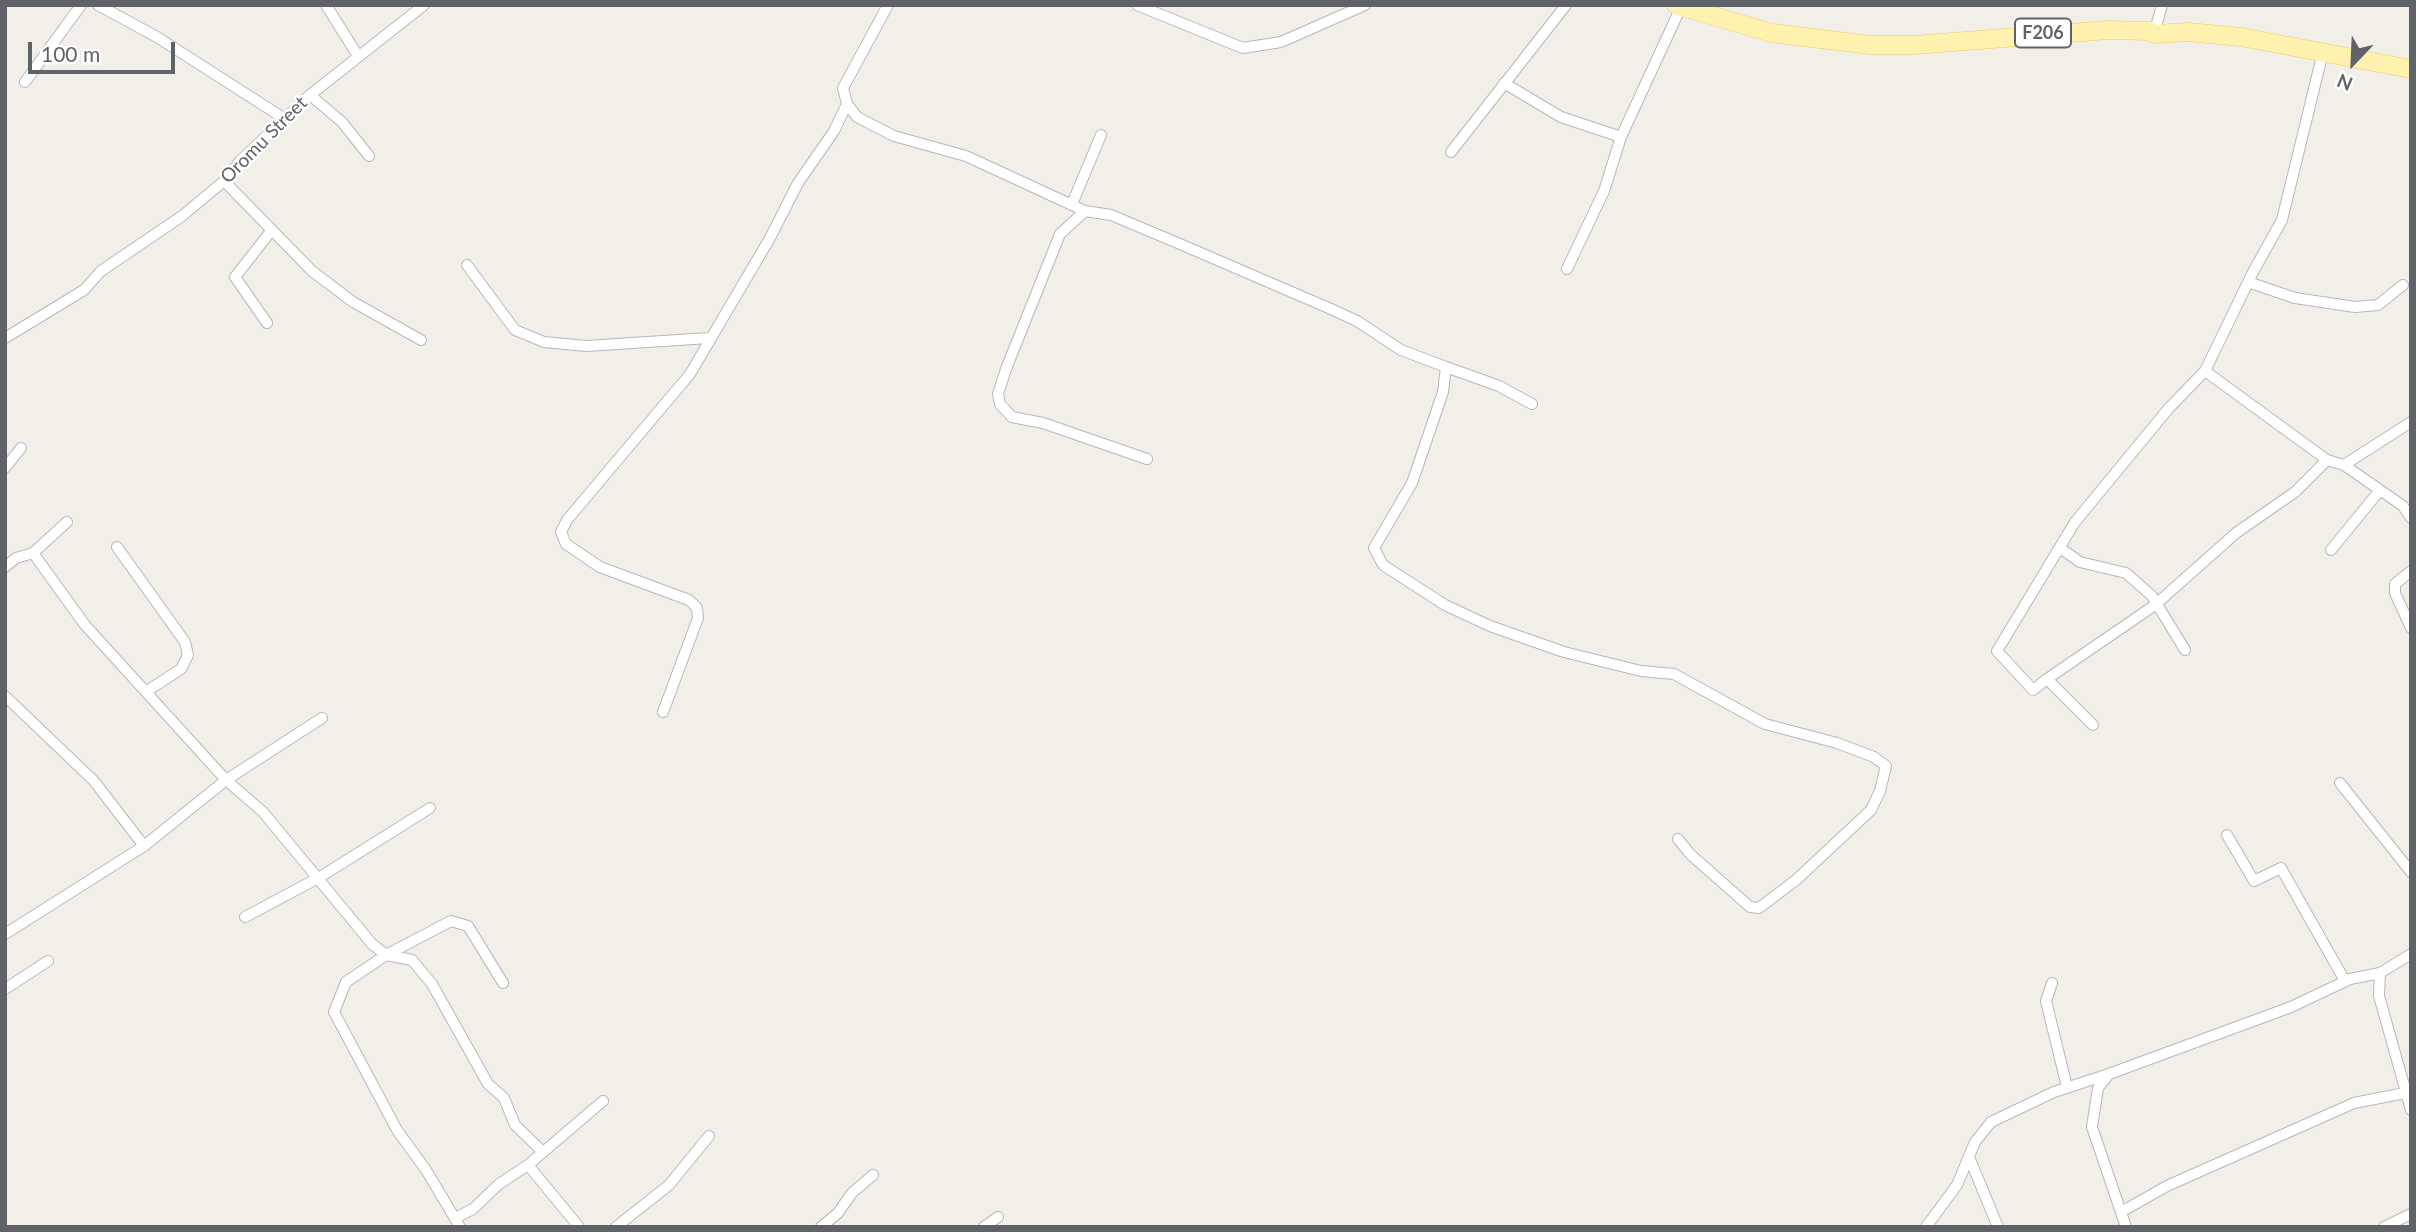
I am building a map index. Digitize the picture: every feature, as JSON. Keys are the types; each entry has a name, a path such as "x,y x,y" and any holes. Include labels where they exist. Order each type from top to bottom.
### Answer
{"main road":[{"name":"F206","path":"1679,6 1772,33 1870,45 1914,45 2108,30 2150,31 2154,34 2188,32 2241,37 2411,69"}],"street":[{"path":"25,82 81,5"},
{"path":"98,5 157,37 285,119"},
{"path":"326,5 358,56"},
{"name":"Oromu Street","path":"5,338 84,290 101,271 182,216 224,181 310,95 424,5"},
{"path":"888,5 843,88 847,104 857,117 894,136 966,156 1085,211 1111,215 1331,309 1401,350 1499,386 1532,404"},
{"path":"1137,5 1243,48 1281,42 1364,5"},
{"path":"1451,152 1566,5"},
{"path":"1567,269 1604,191 1621,137 1679,6"},
{"path":"2154,34 2160,6"},
{"path":"2323,52 2299,160 2282,220 2248,282 2205,371 2169,408 2075,522 1997,651 2033,690 2155,605 2236,533 2295,492 2327,460"},
{"path":"1504,83 1561,117 1621,137"},
{"path":"310,95 341,122 369,156"},
{"path":"663,712 698,618 696,608 689,600 600,566 566,544 561,532 567,520 690,374 847,104"},
{"path":"1072,204 1101,135"},
{"path":"224,181 312,271 352,302 421,340"},
{"path":"1085,211 1060,234 1006,369 998,394 1000,404 1012,417 1044,423 1147,459"},
{"path":"267,323 235,277 271,231"},
{"path":"467,265 515,330 534,340 586,346 709,338"},
{"path":"2248,282 2295,298 2355,307 2378,305 2403,285"},
{"path":"1446,368 1443,392 1412,483 1374,548 1383,565 1445,605 1490,626 1564,652 1642,671 1674,674 1765,724 1837,743 1874,757 1886,766 1880,791 1871,810 1796,880 1759,908 1750,908 1690,854 1678,839"},
{"path":"2205,371 2327,460 2344,466 2403,506 2411,518"},
{"path":"2344,466 2411,422"},
{"path":"5,468 21,448"},
{"path":"2331,550 2380,490"},
{"path":"5,567 16,558 33,552 67,522"},
{"path":"117,547 185,642 188,655 181,670 147,691"},
{"path":"2060,548 2080,562 2126,573 2152,596 2155,605 2185,650"},
{"path":"33,552 85,625 226,779 264,812 320,877 372,944 386,955 412,960 432,984 488,1084 504,1098 515,1125 542,1151"},
{"path":"2411,570 2395,584 2395,593 2411,628"},
{"path":"2047,679 2093,725"},
{"path":"5,696 94,781 144,846"},
{"path":"5,934 144,846 226,779 322,718"},
{"path":"2340,783 2411,872"},
{"path":"245,917 320,877 430,808"},
{"path":"2227,835 2254,881 2281,869 2345,981"},
{"path":"503,984 468,926 456,921 447,922 386,955 346,982 334,1012 397,1130 458,1223 499,1184 528,1166 542,1151 603,1101"},
{"path":"1926,1227 1957,1185 1975,1142 1990,1122 2067,1087 2291,1007 2345,981 2380,973 2411,954"},
{"path":"5,989 48,961"},
{"path":"2380,973 2379,996 2411,1110"},
{"path":"2052,983 2046,1002 2067,1087"},
{"path":"2109,1074 2098,1088 2092,1127 2126,1227"},
{"path":"2121,1212 2167,1186 2354,1103 2405,1093"},
{"path":"616,1227 669,1185 709,1136"},
{"path":"1969,1157 1998,1227"},
{"path":"528,1166 579,1227"},
{"path":"821,1227 838,1213 852,1193 873,1175"},
{"path":"2384,1227 2411,1214"},
{"path":"984,1227 998,1216"}]}
